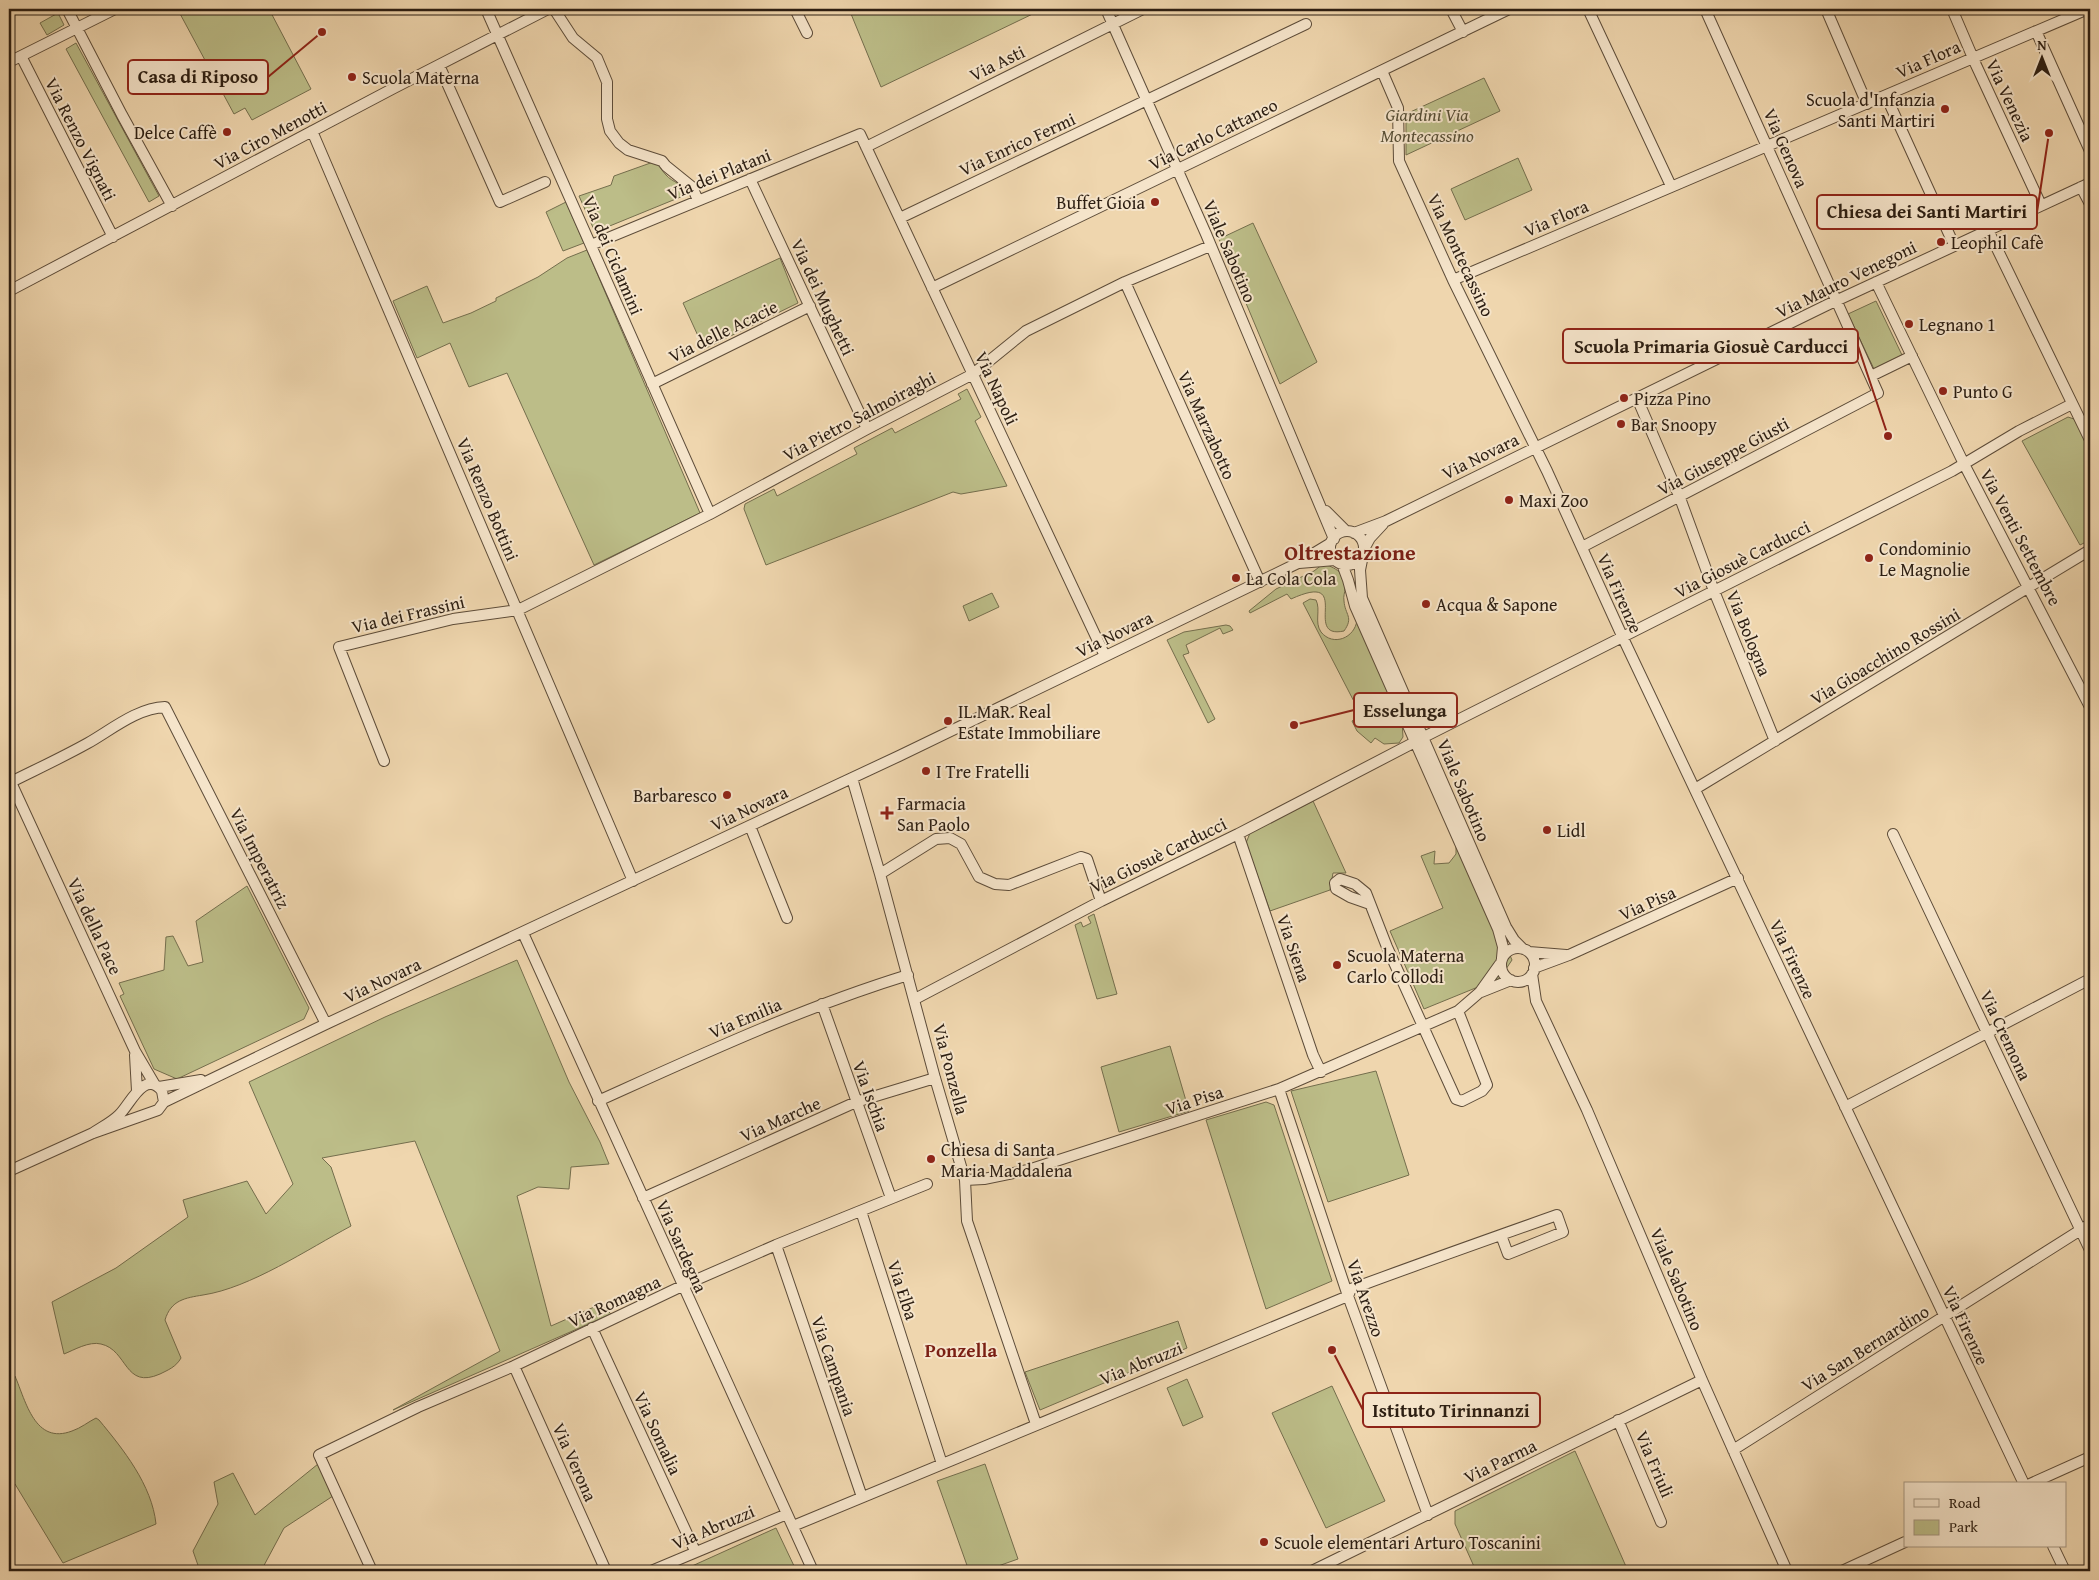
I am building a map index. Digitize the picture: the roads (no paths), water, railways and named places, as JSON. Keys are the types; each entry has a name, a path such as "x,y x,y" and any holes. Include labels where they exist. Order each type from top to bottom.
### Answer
{"street":[{"path":"67,9 172,206"},
{"path":"9,62 115,9"},
{"name":"Via dei Ciclamini","path":"486,9 499,34 710,514"},
{"name":"Via Ciro Menotti","path":"9,291 548,9"},
{"path":"554,9 573,38 597,58 607,82 607,119 610,131 619,143 628,150 662,160 666,166 692,187 698,200"},
{"path":"795,9 807,33"},
{"name":"Viale Sabotino","path":"1106,9 1148,100 1321,506 1332,541"},
{"name":"Via Asti","path":"866,146 1143,9"},
{"path":"1451,9 1463,32"},
{"name":"Via Carlo Cattaneo","path":"932,288 1509,9"},
{"path":"1588,9 1671,186"},
{"name":"Via Genova","path":"1705,9 1878,393"},
{"path":"1826,9 1867,104"},
{"name":"Via Venezia","path":"1952,9 1972,57 2041,205"},
{"name":"Via Flora","path":"1453,280 2088,9"},
{"name":"Via Enrico Fermi","path":"900,218 1306,24"},
{"path":"2036,31 2090,151"},
{"name":"Via Renzo Vignati","path":"21,56 113,236"},
{"path":"439,65 500,202 545,182"},
{"name":"Via Montecassino","path":"1382,71 1398,108 1399,161 1453,280 1535,447"},
{"path":"1886,96 1954,245"},
{"name":"Via Renzo Bottini","path":"312,131 633,881"},
{"name":"Via dei Platani","path":"592,244 860,134"},
{"name":"Via Napoli","path":"860,134 1105,656"},
{"name":"Via dei Mughetti","path":"750,179 867,428"},
{"path":"2086,185 2090,204"},
{"name":"Via Mauro Venegoni","path":"1535,447 1836,301 2086,185"},
{"path":"1988,230 2090,440"},
{"name":"Via Pietro Salmoiraghi","path":"518,610 710,514 867,428 973,374 1026,332 1125,282 1210,246"},
{"name":"Via Marzabotto","path":"1125,282 1260,582"},
{"name":"Via Venti Settembre","path":"1876,282 1964,464 2030,588 2090,707"},
{"name":"Via delle Acacie","path":"652,384 810,306"},
{"path":"1871,376 1912,356"},
{"name":"Via Giuseppe Giusti","path":"1582,547 1680,498 1878,393"},
{"name":"Via Bologna","path":"1637,398 1680,498 1714,591 1775,741"},
{"name":"Via Giosuè Carducci","path":"915,998 1100,901 1238,834 1545,675 1623,638 1964,464 2019,431 2072,404"},
{"name":"Via Novara","path":"1350,532 1386,522 1535,447"},
{"name":"Via Firenze","path":"1535,447 1623,638 2023,1482"},
{"name":"Viale Sabotino","path":"1321,506 1350,532"},
{"name":"Via Novara","path":"1364,552 1370,538 1386,522"},
{"path":"1342,532 1350,532 1362,539 1364,552 1357,563 1347,565 1338,562 1331,552 1332,541 1342,532"},
{"name":"Via Novara","path":"9,1171 93,1133 158,1110 164,1102 211,1078 852,778 1260,582 1298,563 1332,541"},
{"name":"Via Gioacchino Rossini","path":"1695,789 2090,550"},
{"name":"Viale Sabotino","path":"1364,552 1360,570 1362,598 1498,929 1503,947 1501,961"},
{"name":"Viale Sabotino","path":"1338,562 1348,580 1354,606 1419,740 1506,928 1514,940 1526,951"},
{"name":"Via Novara","path":"1298,563 1338,562"},
{"name":"Via dei Frassini","path":"384,761 338,647 453,618 518,610"},
{"name":"Via Imperatriz","path":"10,780 89,743 114,726 155,708 164,708 326,1024"},
{"name":"Via Ponzella","path":"852,778 965,1180 967,1221 1036,1424"},
{"name":"Via della Pace","path":"10,780 135,1051 157,1086"},
{"path":"750,826 787,918"},
{"name":"Via Siena","path":"1238,834 1313,1055 1321,1072"},
{"name":"Via Cremona","path":"1893,834 2090,1250"},
{"path":"880,874 936,839 950,838 960,844 979,877 995,884 1009,885 1081,857 1087,859 1100,901"},
{"name":"Via Pisa","path":"1533,972 1738,878"},
{"path":"1370,904 1456,1098 1462,1101 1482,1091 1487,1085 1458,1011"},
{"name":"Via Sardegna","path":"522,933 643,1198 678,1288 793,1526 809,1570"},
{"path":"1514,948 1526,951 1533,957 1533,972 1528,979 1515,981 1503,974 1501,961 1506,953 1514,948"},
{"name":"Via Pisa","path":"1526,951 1569,955"},
{"name":"Via Pisa","path":"965,1180 984,1179 1028,1170 1279,1090 1458,1011 1480,992 1501,961"},
{"name":"Viale Sabotino","path":"1533,972 1536,1001 1587,1110 1702,1380 1787,1571"},
{"name":"Via Emilia","path":"598,1101 752,1031 822,1004 908,975"},
{"path":"1845,1107 2090,980"},
{"name":"Viale Sabotino","path":"1515,981 1536,1001"},
{"name":"Via Pisa","path":"1480,992 1515,981"},
{"name":"Via Ischia","path":"822,1004 892,1198"},
{"path":"135,1051 135,1100 140,1109 149,1113"},
{"name":"Via Novara","path":"93,1133 119,1115 136,1093 145,1085 157,1086 211,1078"},
{"name":"Via Marche","path":"643,1198 856,1102 935,1078"},
{"path":"157,1086 164,1094 164,1102"},
{"name":"Via Arezzo","path":"1279,1090 1348,1296 1428,1515"},
{"name":"Via Romagna","path":"372,1571 319,1455 418,1407 514,1366 678,1288 776,1245 927,1184"},
{"name":"Via Elba","path":"861,1211 942,1464"},
{"name":"Via Abruzzi","path":"793,1526 1348,1296 1350,1289 1557,1215 1564,1232 1508,1254 1502,1235"},
{"name":"Via San Bernardino","path":"1733,1450 2090,1224"},
{"name":"Via Campania","path":"776,1245 862,1497"},
{"name":"Via Somalia","path":"592,1328 695,1551"},
{"name":"Via Verona","path":"514,1366 606,1571"},
{"name":"Via Parma","path":"1312,1571 1702,1380"},
{"name":"Via Friuli","path":"1618,1420 1661,1522"},
{"path":"2034,1482 2090,1457"},
{"name":"Via Abruzzi","path":"651,1571 787,1514"},
{"path":"1842,1571 1904,1542"},
{"path":"2054,1548 2065,1571"}],"place":[{"name":"Casa di Riposo","path":"322,32"},
{"name":"Scuola Materna","path":"352,77"},
{"name":"Scuola d'Infanzia Santi Martiri","path":"1945,109"},
{"name":"Delce Caffè","path":"227,132"},
{"name":"Chiesa dei Santi Martiri","path":"2049,133"},
{"name":"Buffet Gioia","path":"1155,202"},
{"name":"Leophil Cafè","path":"1941,242"},
{"name":"Legnano 1","path":"1909,324"},
{"name":"Punto G","path":"1943,391"},
{"name":"Pizza Pino","path":"1624,398"},
{"name":"Bar Snoopy","path":"1621,424"},
{"name":"Scuola Primaria Giosuè Carducci","path":"1888,436"},
{"name":"Maxi Zoo","path":"1509,500"},
{"name":"Condominio Le Magnolie","path":"1869,558"},
{"name":"La Cola Cola","path":"1236,578"},
{"name":"Acqua & Sapone","path":"1426,604"},
{"name":"IL.MaR. Real Estate Immobiliare","path":"948,721"},
{"name":"Esselunga","path":"1294,725"},
{"name":"I Tre Fratelli","path":"926,771"},
{"name":"Barbaresco","path":"727,795"},
{"name":"Farmacia San Paolo","path":"887,813"},
{"name":"Lidl","path":"1547,830"},
{"name":"Scuola Materna Carlo Collodi","path":"1337,965"},
{"name":"Chiesa di Santa Maria Maddalena","path":"931,1159"},
{"name":"Istituto Tirinnanzi","path":"1332,1350"},
{"name":"Scuole elementari Arturo Toscanini","path":"1264,1542"}],"district":[{"name":"Oltrestazione","path":"1350,552"},
{"name":"Ponzella","path":"961,1350"}],"park label":[{"name":"Giardini Via Montecassino","path":"1427,124"}]}
